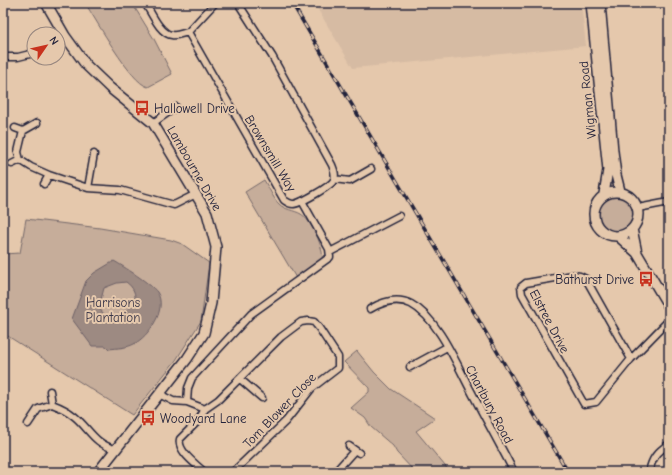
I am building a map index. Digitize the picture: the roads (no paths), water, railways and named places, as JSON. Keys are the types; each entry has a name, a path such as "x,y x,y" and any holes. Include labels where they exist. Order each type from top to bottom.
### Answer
{"street":[{"name":"Lambourne Drive","path":"46,3 57,26"},
{"path":"145,3 160,27 167,34 174,35 188,32 215,3"},
{"path":"238,3 272,56 307,117 334,169 334,179 350,181 371,169"},
{"name":"Wigman Road","path":"591,3 608,170 604,194"},
{"name":"Wigman Road","path":"600,3 613,151 620,192"},
{"name":"Brownsmill Way","path":"188,32 280,194 288,203 295,204 302,201 329,185 334,179"},
{"name":"Lambourne Drive","path":"66,42 86,65 110,88 153,123 207,213 216,247 216,263 208,321 204,333 195,348 98,472"},
{"path":"3,57 18,58 26,56"},
{"path":"153,123 176,107"},
{"path":"37,123 23,131 18,152 20,160 31,167 49,175 88,188 120,190 174,205 196,194"},
{"path":"15,128 23,131"},
{"path":"88,188 94,154"},
{"path":"12,164 20,160"},
{"path":"44,184 49,175"},
{"path":"612,191 620,192 629,195 635,202 638,208 638,220 632,229 618,236 603,232 595,225 593,219 594,206 604,194 612,191"},
{"name":"Brownsmill Way","path":"302,201 330,253"},
{"path":"638,208 669,202"},
{"path":"187,402 188,388 192,378 243,321 330,253 399,216"},
{"path":"632,229 637,253"},
{"path":"618,236 637,253 669,307"},
{"name":"Elstree Drive","path":"631,359 586,279 574,275 526,283 521,287 522,294 584,404 596,402 631,359 669,320"},
{"name":"Charlbury Road","path":"370,309 379,304 397,300 410,303 422,312 431,322 447,347 514,472"},
{"name":"Tom Blower Close","path":"204,472 182,449 179,442 180,439 198,421 205,409 214,404 281,337 302,322 314,322 335,351 339,363 334,371 312,388 286,421 233,472"},
{"path":"410,367 447,347"},
{"name":"Tom Blower Close","path":"240,379 262,398"},
{"path":"50,391 52,404"},
{"path":"159,394 174,401 187,402 205,409"},
{"path":"28,424 38,410 52,404"},
{"path":"52,404 75,417 89,434 102,444 115,449"},
{"path":"649,472 651,461 659,451 669,444"},
{"path":"335,472 354,450"}],"railway":[{"path":"292,3 568,472"}],"place":[{"name":"Hallowell Drive","path":"142,108"},
{"name":"Bathurst Drive","path":"646,279"},
{"name":"Woodyard Lane","path":"148,418"}],"park label":[{"name":"Harrisons Plantation","path":"113,310"}]}
